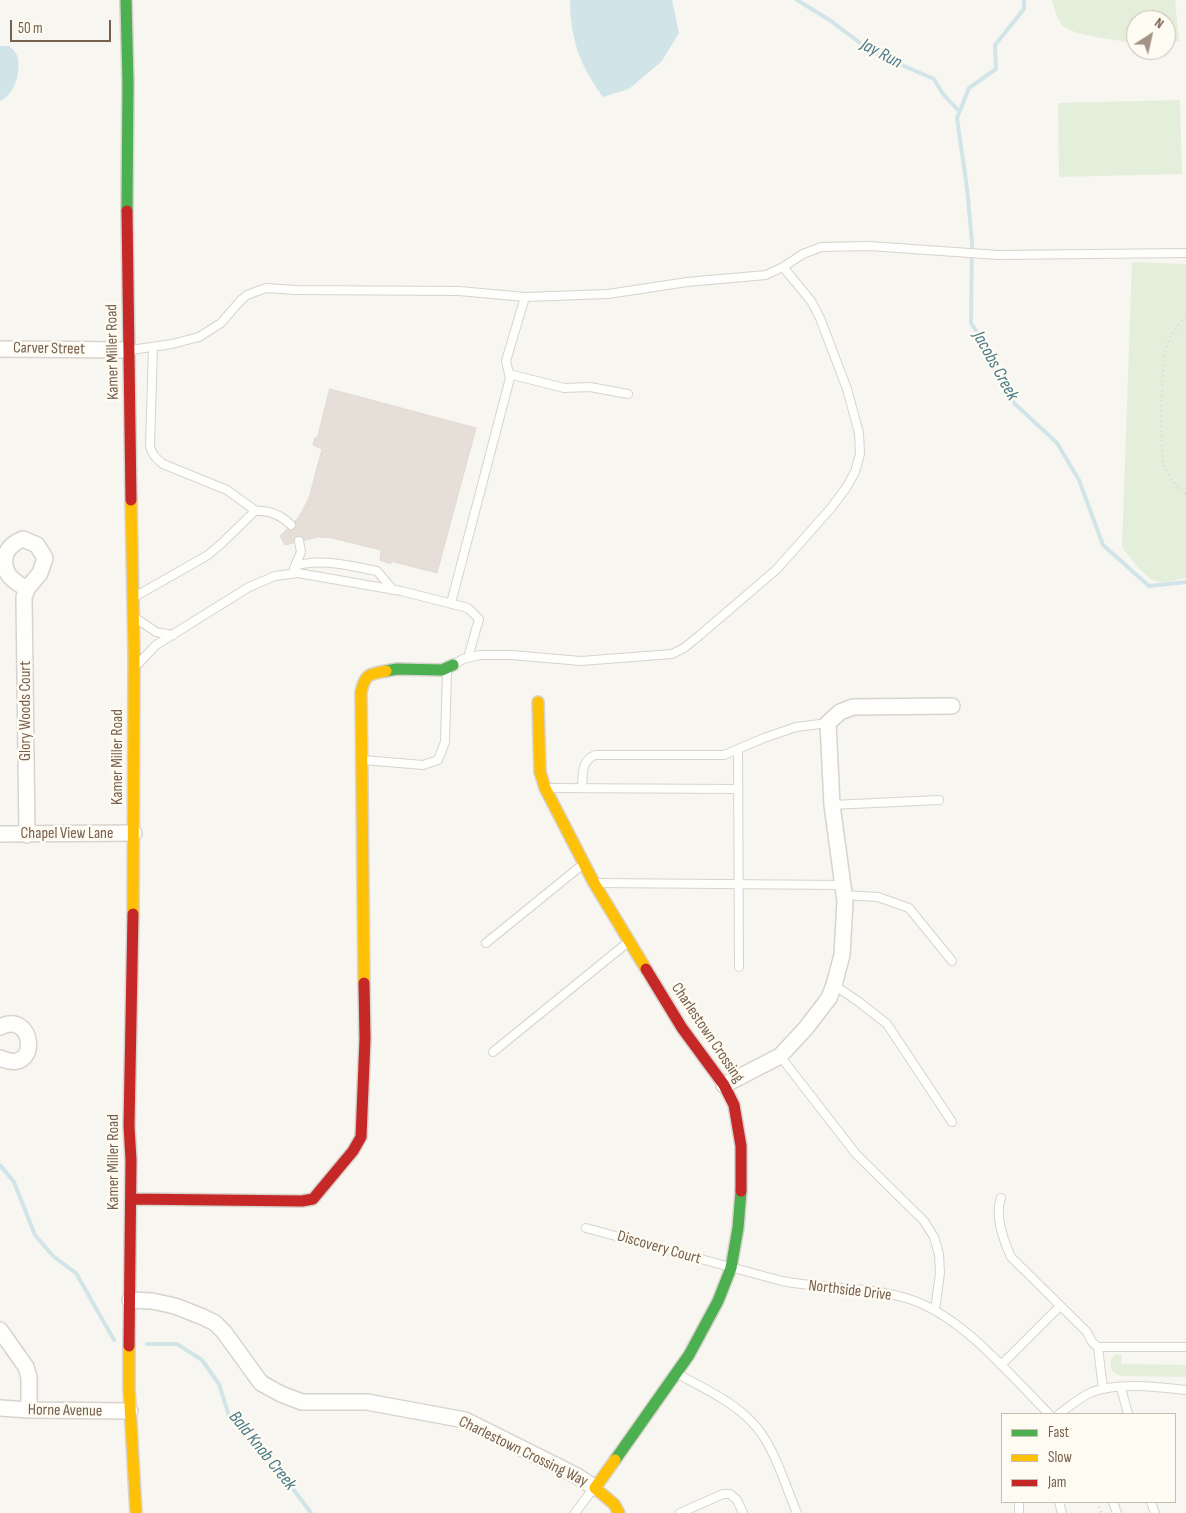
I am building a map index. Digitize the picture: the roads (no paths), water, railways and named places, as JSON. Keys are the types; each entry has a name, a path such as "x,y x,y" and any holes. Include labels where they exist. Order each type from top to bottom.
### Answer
{"street":[{"name":"Kamer Miller Road","path":"126,0 129,350 134,616 133,986 129,1126 131,1198 130,1411 136,1513"},
{"name":"Carver Street","path":"0,349 129,350"},
{"name":"Glory Woods Court","path":"27,589 24,596 28,835"},
{"path":"131,1198 302,1201 313,1199 353,1151 361,1137 365,1039 360,692 364,680 370,674 396,669 442,670 450,666"},
{"name":"Charlestown Crossing","path":"538,702 540,772 545,788 583,864 629,941 682,1028 724,1085 736,1111 741,1146 740,1211 731,1268 709,1319 676,1374 595,1488"},
{"path":"724,1085 780,1056 806,1028 829,998 834,985 842,956 844,890 832,805 828,723 840,712 853,707 952,706"},
{"name":"Chapel View Lane","path":"0,834 134,833"},
{"path":"0,1027 10,1024 16,1025 26,1033 30,1043 28,1053 15,1062 0,1058"},
{"name":"Charlestown Crossing Way","path":"130,1300 152,1301 175,1306 215,1323 224,1332 261,1383 281,1394 302,1402 367,1402 465,1420 577,1476 595,1488"},
{"path":"0,1330 26,1367 29,1377 28,1410"},
{"name":"Horne Avenue","path":"0,1408 130,1411"},
{"path":"595,1488 614,1504 619,1513"}],"lane":[{"path":"129,350 199,337 221,323 247,295 266,288 296,290 459,291 524,297 608,294 687,282 766,275 803,254 821,248 869,246 980,254 1096,255 1186,252"},
{"path":"361,760 404,765 423,765 438,760 445,742 450,666 468,658 480,655 511,655 581,662 672,654 684,648 777,569 831,508 855,472 860,454 859,433 847,389 820,318 811,301 783,267"},
{"path":"451,603 506,391 510,374 506,361 524,297"},
{"path":"153,347 150,446 155,458 163,464 227,490 256,511"},
{"path":"510,374 564,388 590,387 628,394"},
{"path":"133,597 208,555 249,515 256,511 263,510 276,514 291,525"},
{"path":"291,574 301,552 299,541"},
{"path":"296,566 304,563 318,562 377,571 393,590"},
{"path":"134,670 156,645 251,586 275,576 298,573 393,590 468,608 479,619 468,658"},
{"path":"134,616 156,632 173,634"},
{"path":"582,788 585,762 589,757 596,755 724,755 796,727 828,723"},
{"path":"738,750 739,967"},
{"path":"545,788 738,789"},
{"path":"832,805 938,800"},
{"path":"486,943 583,864"},
{"path":"594,882 739,883 844,890 878,897 909,908 952,961"},
{"path":"492,1052 629,941"},
{"path":"834,985 887,1024 952,1122"},
{"path":"780,1056 856,1154 924,1221 934,1237 939,1254 940,1273 935,1310"},
{"path":"1001,1198 999,1204 1000,1222 1011,1257 1087,1332 1092,1342 1098,1347 1186,1348"},
{"name":"Discovery Court","path":"586,1228 731,1268"},
{"name":"Northside Drive","path":"731,1268 805,1285 884,1293 907,1298 935,1310 966,1332 1047,1413"},
{"path":"1001,1365 1060,1306"},
{"path":"1098,1347 1103,1389"},
{"path":"676,1374 721,1398 750,1420 764,1437 797,1513"},
{"path":"1060,1413 1090,1393 1103,1389 1135,1386 1186,1390"},
{"path":"1121,1388 1128,1413"},
{"path":"575,1513 595,1488"},
{"path":"680,1513 723,1494 730,1494 737,1500 743,1513"}],"waterway":[{"name":"Jay Run","path":"797,0 831,21 872,52 934,79 943,94 959,111"},
{"name":"Jacobs Creek","path":"1024,0 1024,9 995,45 996,69 969,88 957,118 967,188 972,242 971,323 993,356 1014,403 1057,443 1079,480 1103,545 1149,586 1186,582"},
{"name":"Bald Knob Creek","path":"0,1165 14,1182 35,1235 53,1256 76,1273 114,1340"},
{"name":"Bald Knob Creek","path":"147,1344 177,1344 202,1360 219,1384 229,1416 281,1473 311,1513"}]}
